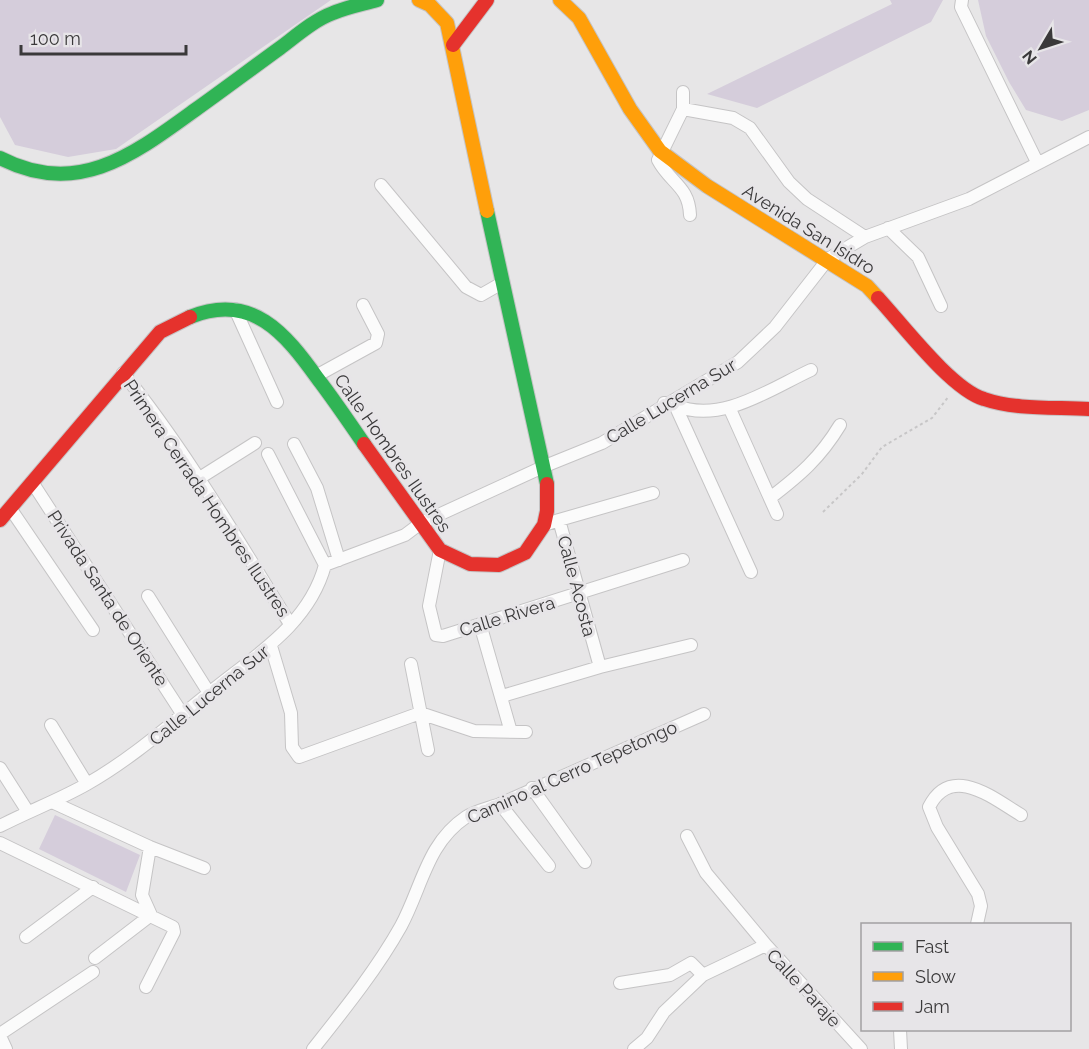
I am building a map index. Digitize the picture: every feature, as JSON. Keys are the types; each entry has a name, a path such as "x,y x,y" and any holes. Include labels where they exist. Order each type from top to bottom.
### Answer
{"main road":[{"path":"0,158 23,170 49,174 79,172 114,164 146,146 303,30 332,13 377,0"},
{"name":"Calle Hombres Ilustres","path":"0,520 160,332 204,311 235,309 258,316 292,342 440,550 457,561 477,567 495,568 512,562 527,549 544,525 548,490 545,465 502,283 453,45 447,23 430,5 419,0"},
{"path":"453,45 487,0"},
{"name":"Avenida San Isidro","path":"560,0 579,18 630,109 660,151 707,186 828,259 867,286 957,384 982,399 1001,403 1089,409"}],"street":[{"path":"962,0 962,7 1037,162"},
{"path":"683,92 683,109 660,151 658,160 682,188 689,201 690,215"},
{"path":"683,109 733,118 750,128 789,182 807,199 865,237"},
{"path":"828,259 865,237 969,199 1000,185 1037,162 1089,136"},
{"path":"381,185 466,288 481,295 502,283"},
{"path":"888,228 918,257 941,306"},
{"name":"Calle Lucerna Sur","path":"421,523 545,465 602,443 738,362 776,327 828,259"},
{"path":"316,376 376,343 378,334 363,305"},
{"path":"235,309 277,402"},
{"path":"670,404 706,412 729,408 811,370"},
{"name":"Primera Cerrada Hombres Ilustres","path":"123,373 151,407 290,624"},
{"path":"670,404 751,572"},
{"path":"729,408 777,514"},
{"path":"770,498 811,466 840,425"},
{"path":"198,479 255,443"},
{"path":"294,444 317,488 339,560"},
{"path":"268,454 325,565 405,535 421,523"},
{"name":"Privada Santa de Oriente","path":"32,482 183,715"},
{"path":"560,520 653,493"},
{"path":"10,508 93,630"},
{"name":"Calle Acosta","path":"544,525 560,520 600,668"},
{"name":"Calle Rivera","path":"440,550 429,606 436,635 443,636 683,560"},
{"name":"Calle Lucerna Sur","path":"0,826 87,784 152,741 209,693 271,646 311,601 320,583 325,565"},
{"path":"148,596 209,693"},
{"path":"480,624 511,732"},
{"path":"502,696 691,645"},
{"path":"271,646 291,713 292,747 299,757 420,712 474,730 526,732"},
{"path":"411,664 428,750"},
{"name":"Camino al Cerro Tepetongo","path":"313,1049 356,994 401,925 434,848 467,816 500,804 704,714"},
{"path":"51,725 87,784"},
{"path":"0,768 28,812"},
{"path":"977,923 981,906 978,894 934,821 929,807 938,794 946,789 964,785 975,787 1021,814"},
{"path":"532,788 585,862"},
{"path":"52,802 150,847 204,868"},
{"path":"500,804 549,866"},
{"path":"687,836 706,873 766,945"},
{"path":"0,843 173,927 174,932 146,987"},
{"path":"150,847 142,896 151,915"},
{"path":"26,937 93,887"},
{"path":"95,958 151,915"},
{"name":"Calle Paraje","path":"634,1049 647,1038 664,1012 703,975 766,945 861,1049"},
{"path":"620,983 670,975 691,963 703,975"},
{"path":"6,1049 0,1035 93,972"},
{"path":"900,1031 901,1049"}],"path":[{"path":"823,512 862,474 882,447 932,418 957,384"}],"shaded area":[{"path":"0,0 331,0 116,149 68,157 15,145 0,117"},
{"path":"890,0 943,0 931,22 757,108 707,94 892,4"},
{"path":"978,0 1089,0 1089,110 1062,121 1026,110 986,36"},
{"path":"55,815 140,855 126,892 39,849"}],"traffic: fast":[{"path":"0,158 28,169 54,174 79,172 103,166 126,156 172,127 319,20 344,9 377,0"},
{"path":"487,211 547,484"},
{"path":"190,317 212,311 232,310 265,321 293,346 306,362 364,444"}],"traffic: slow":[{"path":"419,0 430,5 447,23 487,211"},
{"path":"560,0 579,18 630,109 660,151 707,186 867,286 878,298"}],"traffic: jam":[{"path":"453,45 487,0"},
{"path":"878,298 943,370 971,393 996,403 1009,405 1089,409"},
{"path":"0,520 160,332 190,317"},
{"path":"364,444 440,550 470,564 499,565 525,553 544,525 547,511 547,484"}]}
